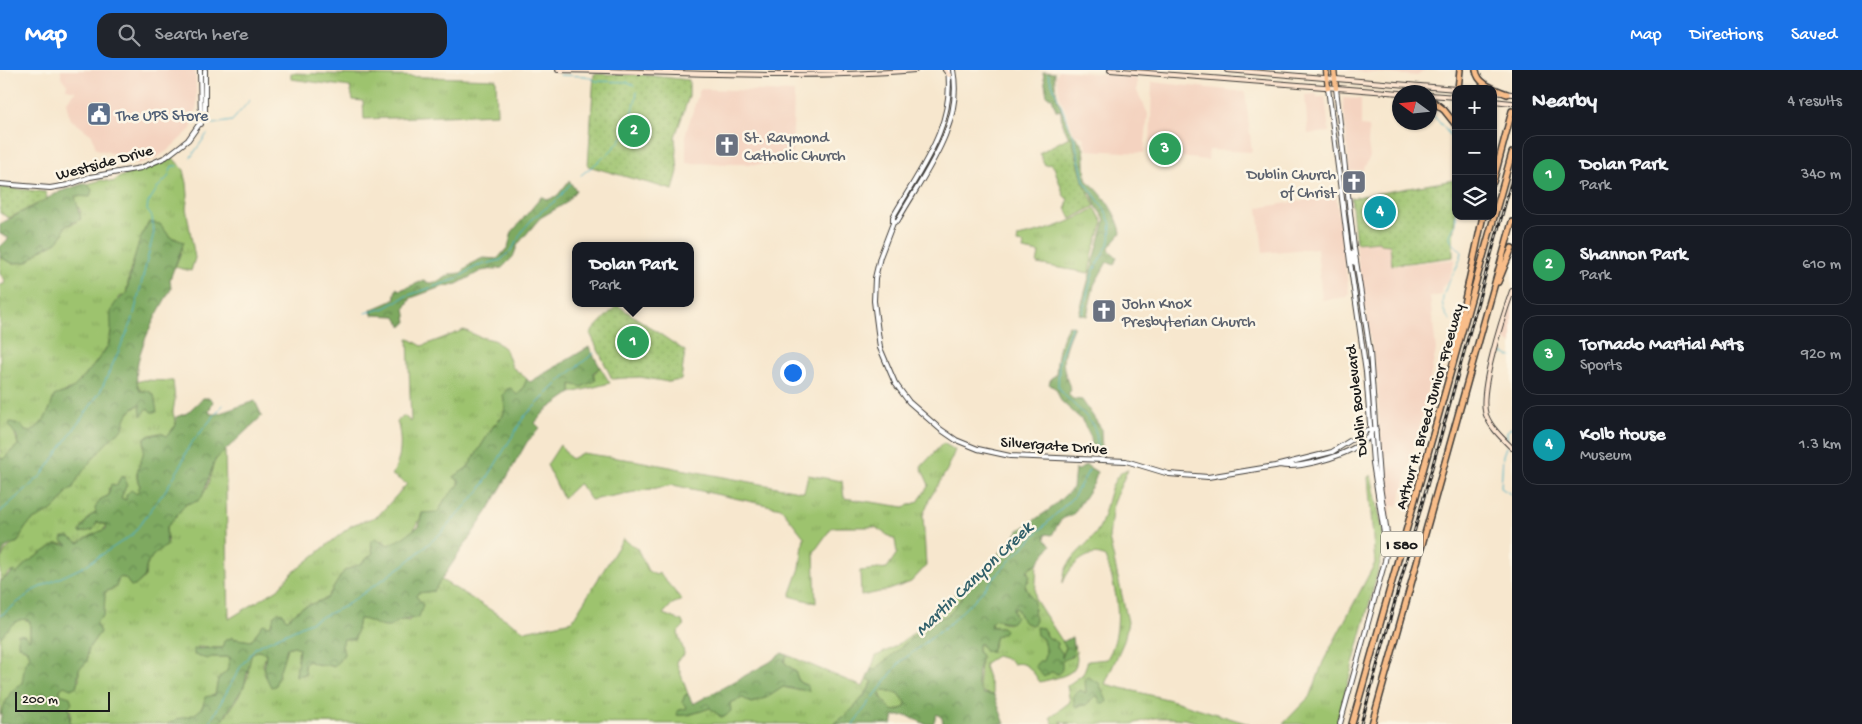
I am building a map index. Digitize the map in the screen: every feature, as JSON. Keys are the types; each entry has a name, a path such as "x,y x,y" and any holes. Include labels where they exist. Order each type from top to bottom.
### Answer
{"highway":[{"path":"1458,85 1460,70"},
{"path":"1476,70 1479,79 1484,83 1509,94"},
{"path":"1437,104 1452,120"},
{"path":"1495,175 1512,111"},
{"name":"Arthur H. Breed Junior Freeway","path":"1352,724 1512,153"},
{"path":"1452,363 1483,220"},
{"name":"Arthur H. Breed Junior Freeway","path":"1372,724 1512,222"},
{"path":"1494,288 1512,248"}],"main road":[{"path":"558,70 798,77 855,76 915,70"},
{"path":"778,70 841,70"},
{"path":"1110,70 1144,71 1392,92"},
{"path":"1227,70 1452,89"},
{"name":"Dublin Boulevard","path":"1326,70 1328,88"},
{"name":"Dublin Boulevard","path":"1334,70 1336,88"},
{"path":"1437,96 1452,97"},
{"path":"1497,101 1512,102"},
{"path":"1512,291 1500,329 1484,403 1490,423 1512,448"}],"street":[{"path":"200,70 200,124"},
{"name":"Westside Drive","path":"0,184 50,188 68,185 90,177 141,168 166,157 192,136 207,109 205,70"},
{"name":"Silvergate Drive","path":"893,223 902,213 950,126 956,102 953,70"},
{"name":"Silvergate Drive","path":"947,72 950,100 944,126 894,217 883,247 875,278 874,301 880,348 895,383 909,402 940,429 956,440 1010,456 1126,461 1188,477 1227,475 1280,465 1332,452 1367,430 1374,430"},
{"name":"Dublin Boulevard","path":"1328,88 1348,251 1388,540 1340,724"},
{"name":"Dublin Boulevard","path":"1336,88 1355,262 1370,352 1374,430"},
{"name":"Dublin Boulevard","path":"1348,251 1351,253 1353,262 1355,262"}],"shaded area":[{"path":"61,70 193,70 195,72 197,105 191,129 167,151 154,159 137,164 131,156 125,157 96,149 92,135 69,118 67,101 76,91 66,89 67,84 61,77"},
{"path":"1059,70 1134,77 1137,81 1137,91 1148,114 1144,153 1087,150 1083,136 1074,133 1060,97 1056,76"},
{"path":"1338,70 1425,70 1417,76"},
{"path":"1152,82 1245,92 1252,152 1209,150 1208,160 1150,154"},
{"path":"700,89 794,92 792,165 686,163 686,132"},
{"path":"1316,94 1317,97 1325,97 1329,132 1308,134 1305,95"},
{"path":"1343,98 1361,99 1361,126 1369,127 1368,144 1370,157 1363,170 1349,171"},
{"path":"1336,195 1349,293 1346,297 1322,300 1317,248 1263,253 1258,208"},
{"path":"1379,241 1380,244 1390,245 1392,266 1455,259 1449,280 1442,287 1441,295 1430,297 1436,350 1420,425 1398,507 1392,505 1388,522 1380,444 1377,381 1355,244"},
{"path":"1512,301 1512,343 1500,339"}],"green space":[{"path":"1043,72 1055,73 1057,96 1062,112 1073,134 1083,147 1087,181 1108,204 1120,227 1121,233 1109,247 1110,251 1117,257 1114,265 1107,262 1094,285 1087,316 1079,314 1105,220 1096,206 1091,193 1087,193 1073,164 1078,159 1065,130 1061,111 1056,110 1052,98 1047,96"},
{"path":"291,73 496,79 497,114 364,119 363,101 353,100 350,87 291,79"},
{"path":"594,74 645,75 689,80 689,96 675,137 678,171 673,190 588,166"},
{"path":"1071,136 1083,181 1095,206 1071,219 1066,208 1068,200 1064,196 1054,167 1050,164 1045,165 1039,153"},
{"path":"173,158 184,170 187,183 186,208 195,258 191,271 175,267 181,253 177,239 170,237 160,224 145,228 130,271 126,294 118,298 108,345 91,369 72,389 54,396 46,417 40,425 31,432 14,430 18,445 3,459 0,458 0,285 4,284 5,280 0,274 0,257 12,263 27,262 41,250 57,242 65,226 75,223 81,211 75,203 75,195 92,190 87,184 102,180 113,182 125,174"},
{"path":"1452,180 1453,257 1392,265 1390,245 1380,244 1379,241 1356,243 1351,198"},
{"path":"569,181 576,190 566,203 540,218 518,244 513,257 502,268 481,271 457,284 441,287 411,298 405,308 407,322 402,327 395,316 372,315 371,310 394,300 396,288 400,290 423,281 430,283 440,281 451,274 461,273 472,263 483,258 497,259 508,247 512,232 542,196 547,200 557,196"},
{"path":"87,184 92,190 90,197 75,196 81,219 65,226 63,235 57,242 41,250 27,262 12,263 0,257 0,247 9,238 0,234 0,224 59,192"},
{"path":"0,187 46,192 47,199 9,218 0,213"},
{"path":"1095,208 1103,222 1093,252 1089,273 1037,264 1039,253 1023,250 1024,244 1017,243 1018,237 1058,226"},
{"path":"149,222 160,224 170,237 184,242 170,279 171,289 145,339 137,367 137,380 140,391 149,391 154,395 157,412 151,412 148,408 141,416 140,404 133,409 126,417 123,429 110,439 95,456 73,488 66,493 58,505 26,526 18,542 6,548 0,560 0,458 3,459 18,445 17,436 9,426 10,422 23,427 25,431 31,432 46,417 54,396 72,389 87,374 103,353 111,336 111,311 118,300 126,294 137,248"},
{"path":"615,307 620,307 685,351 681,380 668,382 640,377 612,379 590,333"},
{"path":"1069,325 1074,326 1067,343 1064,358 1065,372 1071,390 1068,394 1073,399 1082,400 1101,428 1102,454 1093,454 1091,438 1082,420 1061,401 1056,389 1049,384 1051,378 1056,375 1061,342"},
{"path":"464,330 480,337 494,340 506,350 512,367 527,379 522,390 517,395 514,392 504,401 503,416 494,425 468,467 454,477 459,481 459,485 445,499 438,513 422,513 414,529 409,534 388,545 382,540 371,546 373,553 360,564 344,571 327,598 301,608 288,619 274,620 269,627 257,632 251,641 231,638 222,648 197,647 212,657 230,657 231,660 227,671 218,679 215,695 204,703 201,710 195,715 177,719 168,724 70,724 71,712 60,695 60,689 64,686 71,689 79,681 79,668 87,662 88,649 100,632 96,624 97,620 104,615 105,592 116,587 119,577 125,578 131,586 135,586 145,577 149,561 168,542 166,528 186,504 198,501 202,496 216,459 225,450 229,619 278,589 290,575 352,525 378,516 407,484 392,475 398,462 400,448 397,421 404,416 411,422 408,338 422,346"},
{"path":"589,347 600,367 593,373 596,380 582,387 571,384 571,393 545,411 535,423 540,428 527,442 489,509 434,591 418,593 416,596 423,605 419,617 399,621 387,627 359,619 355,639 344,639 342,646 344,654 334,667 308,661 304,665 306,674 296,676 299,648 294,646 287,648 275,686 271,687 264,673 266,653 258,651 252,653 244,686 220,724 168,724 200,710 205,697 215,695 218,679 227,671 230,657 212,657 207,659 194,655 194,649 222,648 224,641 231,638 251,641 263,624 269,626 272,624 274,615 278,612 283,613 285,618 288,619 301,608 327,598 344,571 360,564 373,553 371,542 375,538 388,545 419,526 422,513 438,512 445,499 459,485 459,481 454,477 468,467 494,425 503,416 505,408 503,395 507,389 511,388 517,395 522,390 527,379 530,382"},
{"path":"600,367 610,383 571,393 571,383 582,387"},
{"path":"143,380 173,381 175,399 173,412 176,425 167,436 159,433 147,436 137,473 140,486 137,494 126,500 121,498 127,484 124,476 120,478 117,486 114,484 109,488 108,496 101,499 96,513 90,516 82,527 84,532 97,522 107,525 105,528 79,543 69,537 66,542 69,544 56,544 26,563 19,574 10,572 0,582 2,557 12,545 18,542 26,526 58,505 95,456 110,439 123,429 128,414 141,404 141,415 149,391 140,391 137,382"},
{"path":"203,398 210,398 213,401 209,411 211,414 217,414 255,401 262,416 215,460 202,497 198,501 186,504 166,528 167,546 151,558 145,571 145,576 135,586 131,586 125,578 119,577 116,587 105,592 104,615 96,624 100,632 88,649 87,662 79,669 77,686 71,689 64,686 60,689 60,694 70,697 72,703 69,706 70,724 0,724 2,709 11,692 22,683 25,663 30,656 27,650 18,645 18,634 24,635 30,640 30,621 26,619 17,621 0,638 0,582 14,571 16,575 26,563 56,544 68,545 62,541 63,537 69,537 79,543 106,529 107,525 97,522 93,530 80,533 90,516 96,513 95,508 101,499 108,496 111,484 117,486 120,478 124,476 127,484 121,498 126,500 126,495 131,490 137,494 140,486 137,478 138,470 144,452 145,437 161,433 167,436 176,425 176,417 187,413"},
{"path":"943,443 955,450 947,470 930,498 923,515 926,566 911,582 889,590 861,596 860,571 887,568 897,553 895,540 875,527 832,527 814,552 816,603 790,596 800,568 804,537 781,508 673,485 591,500 579,483 563,498 547,465 560,445 571,459 582,453 638,461 804,492 808,475 842,481 844,498 904,507 918,502 929,485 921,467"},
{"path":"1086,465 1097,472 1094,483 1072,516 1061,520 1052,535 1046,534 1045,539 1051,545 1037,564 1031,566 1027,571 1030,577 1025,586 1034,602 1035,623 1032,625 1023,622 1017,609 1013,607 1016,617 1011,623 995,619 991,623 992,627 1002,627 1005,630 996,636 991,652 984,651 981,644 978,644 978,652 982,657 978,671 978,686 984,694 994,695 1005,724 966,724 963,722 960,724 943,724 942,718 937,714 933,724 925,724 908,716 894,716 892,724 833,724 851,711 865,694 873,682 867,678 871,669 875,670 923,628 937,619 949,615 969,587 965,582 971,575 978,579 1018,531 1049,510 1073,488 1075,469 1079,470","holes":["885,690 898,693 906,702 905,707 896,711 891,710 880,696 880,693"]},
{"path":"1128,469 1113,503 1109,538 1128,622 1124,641 1105,684 1171,700 1249,724 1203,724 1185,719 1155,718 1132,724 1065,724 1070,723 1060,721 1063,724 1053,724 1050,717 1070,702 1067,686 1083,674 1088,661 1107,659 1113,647 1117,622 1116,595 1105,557 1092,555 1086,557 1069,571 1063,583 1067,566 1100,526 1112,485 1121,473"},
{"path":"1371,475 1383,532 1382,556 1337,724 1283,724 1311,695 1323,662 1375,563 1368,477"},
{"path":"623,539 637,548 648,571 656,575 659,573 682,600 672,604 663,614 682,621 684,626 678,632 684,655 676,661 688,694 685,695 687,708 677,711 689,715 710,708 721,717 730,703 743,697 751,703 768,697 783,687 796,690 808,686 799,682 795,671 784,662 787,655 863,687 867,678 873,681 851,710 833,724 220,723 236,701 246,682 251,653 258,651 266,653 263,666 275,685 287,648 294,646 299,648 296,676 308,661 334,667 344,654 342,646 344,639 351,637 355,632 358,626 358,619 365,619 383,627 402,620 409,621 420,601 416,596 417,593 434,591 440,579 525,631 572,621"},
{"path":"1037,564 1035,599 1066,647 1062,658 1057,648 1058,643 1046,636 1045,632 1043,638 1046,652 1062,661 1065,657 1073,657 1074,645 1077,663 1064,676 1040,682 1026,665 1013,664 1010,660 996,656 984,666 994,695 986,693 981,690 979,685 982,657 978,652 978,644 981,644 982,647 993,647 996,636 999,635 996,627 992,627 991,623 995,619 1008,624 1014,615 1013,607 1017,609 1021,618 1035,611 1025,585 1029,581 1028,568"},
{"path":"965,582 969,587 949,615 937,619 923,628 875,670 871,669 876,656 912,634 936,613"},
{"path":"22,619 30,621 30,640 27,639 22,648 27,650 30,656 24,670 22,683 11,692 0,715 0,638 12,623"},
{"path":"1036,627 1043,628 1046,636 1058,643 1057,648 1062,652 1062,658 1066,647 1062,642 1072,637 1074,655 1062,661 1062,669 1059,674 1051,672 1044,677 1035,666 1039,661 1043,661 1046,652 1043,639 1037,635"},
{"path":"782,653 787,655 784,662 795,671 799,682 808,686 809,691 783,687 768,697 751,703 743,698 730,703 731,711 726,716 721,717 710,708 689,714 677,715 677,711 687,708 682,702 685,695 688,694 693,704 770,662"},
{"path":"1088,677 1099,683 1107,701 1105,704 1101,704 1098,697 1095,696 1086,705 1075,707 1073,696 1080,690 1086,693 1085,680"},
{"path":"885,690 898,693 906,702 905,707 896,711 891,710 880,693"}],"waterway":[{"name":"Martin Canyon Creek","path":"1048,74 1074,137 1084,181 1104,208 1111,224 1110,241 1093,272 1082,314"},
{"path":"560,75 586,76 596,81 628,82 634,86"},
{"path":"581,175 604,157 620,141 630,121 637,92"},
{"path":"213,124 232,121 250,100"},
{"path":"1437,120 1452,137"},
{"path":"191,157 207,134"},
{"path":"0,512 42,475 100,392 132,322 154,232 152,217 147,210 148,203 158,187 168,177 172,166 177,166"},
{"path":"365,313 385,308 406,296 454,280 477,266 501,260 513,248 523,230 533,218 559,198 570,184"},
{"path":"1450,320 1444,312 1442,303 1447,286 1462,252 1451,241 1450,235 1456,220"},
{"name":"Martin Canyon Creek","path":"1072,326 1059,360 1058,386 1063,394 1091,422 1097,440 1096,451"},
{"path":"209,724 241,666 256,647 345,606 405,564 441,533 480,490 524,417 563,378 594,353"},
{"path":"1502,353 1512,357"},
{"path":"0,616 34,590 83,567 132,535 165,491 180,467 189,446 223,405"},
{"path":"1507,439 1507,431 1512,427"},
{"path":"1506,447 1503,455 1501,488 1512,495"},
{"name":"Martin Canyon Creek","path":"853,724 900,662 948,625 977,597 1012,558 1074,496 1089,470"}],"railway":[{"path":"1361,724 1512,179"}],"place":[{"name":"The UPS Store","path":"99,114"},
{"name":"Shannon Park","path":"634,131"},
{"name":"St. Raymond Catholic Church","path":"727,145"},
{"name":"Tornado Martial Arts","path":"1165,149"},
{"name":"Dublin Church of Christ","path":"1354,182"},
{"name":"Kolb House","path":"1380,212"},
{"name":"John Knox Presbyterian Church","path":"1104,311"},
{"name":"Dolan Park","path":"633,342"}]}
